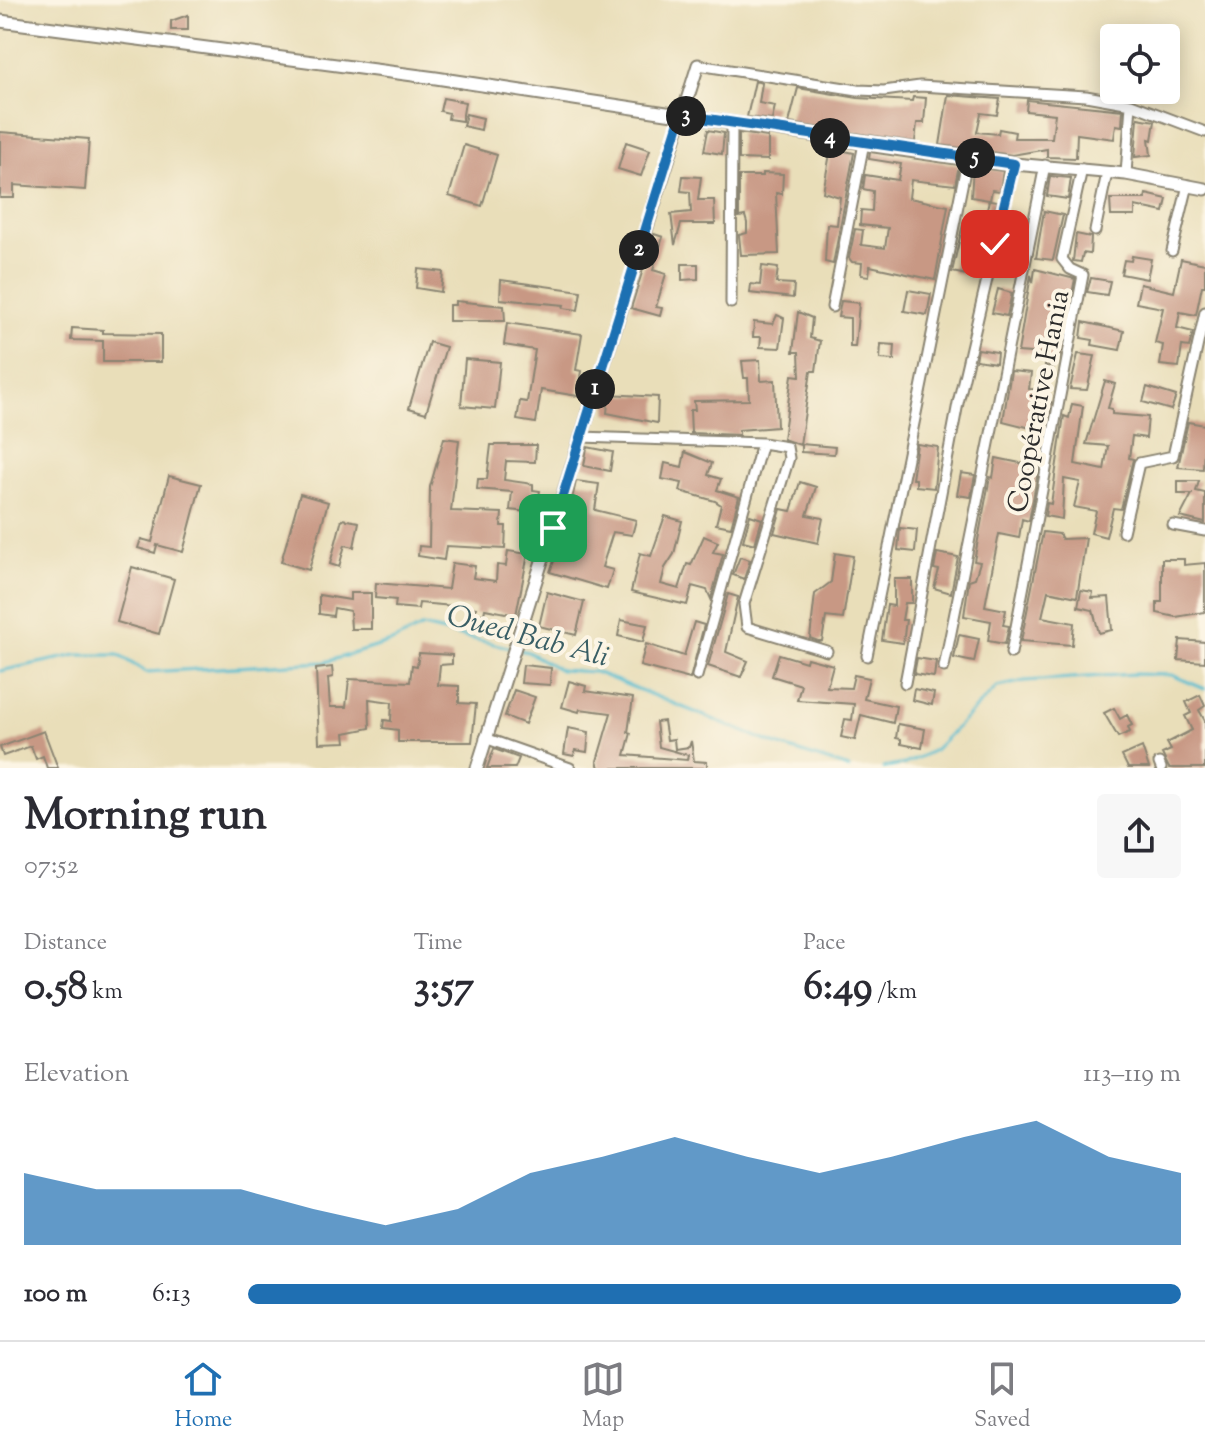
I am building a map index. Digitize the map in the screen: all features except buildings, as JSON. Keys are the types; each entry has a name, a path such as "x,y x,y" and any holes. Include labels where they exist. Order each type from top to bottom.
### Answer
{"street":[{"path":"0,21 436,78 1014,164 1126,174 1205,189"},
{"path":"477,768 698,65 858,90 884,91 920,86 980,88 1100,98"},
{"path":"1126,174 1131,104 1205,132"},
{"path":"731,303 732,123"},
{"path":"832,307 864,143"},
{"path":"867,656 968,156"},
{"path":"905,683 958,403 1014,164"},
{"path":"944,667 1045,165"},
{"name":"Coopérative Hania","path":"1011,653 1083,275 1070,269 1062,259 1082,169"},
{"path":"1095,231 1107,173"},
{"path":"1172,251 1188,185"},
{"path":"1123,532 1139,463 1173,456 1205,312"},
{"path":"581,437 762,443 787,447 789,458 744,604 743,619 747,627 761,634 827,651"},
{"path":"697,676 762,443"},
{"path":"1173,525 1205,531"},
{"path":"485,738 570,768"}],"waterway":[{"name":"Oued Bab Ali","path":"0,671 77,655 118,655 146,672 325,662 392,642 423,627 528,652 560,670 595,672 777,745 849,768"},
{"name":"Oued Bab Ali","path":"883,768 905,764 934,750 997,687 1025,681 1134,674 1172,675 1205,689"}],"route":[{"path":"553,528 681,115 1014,164 995,244"}]}
